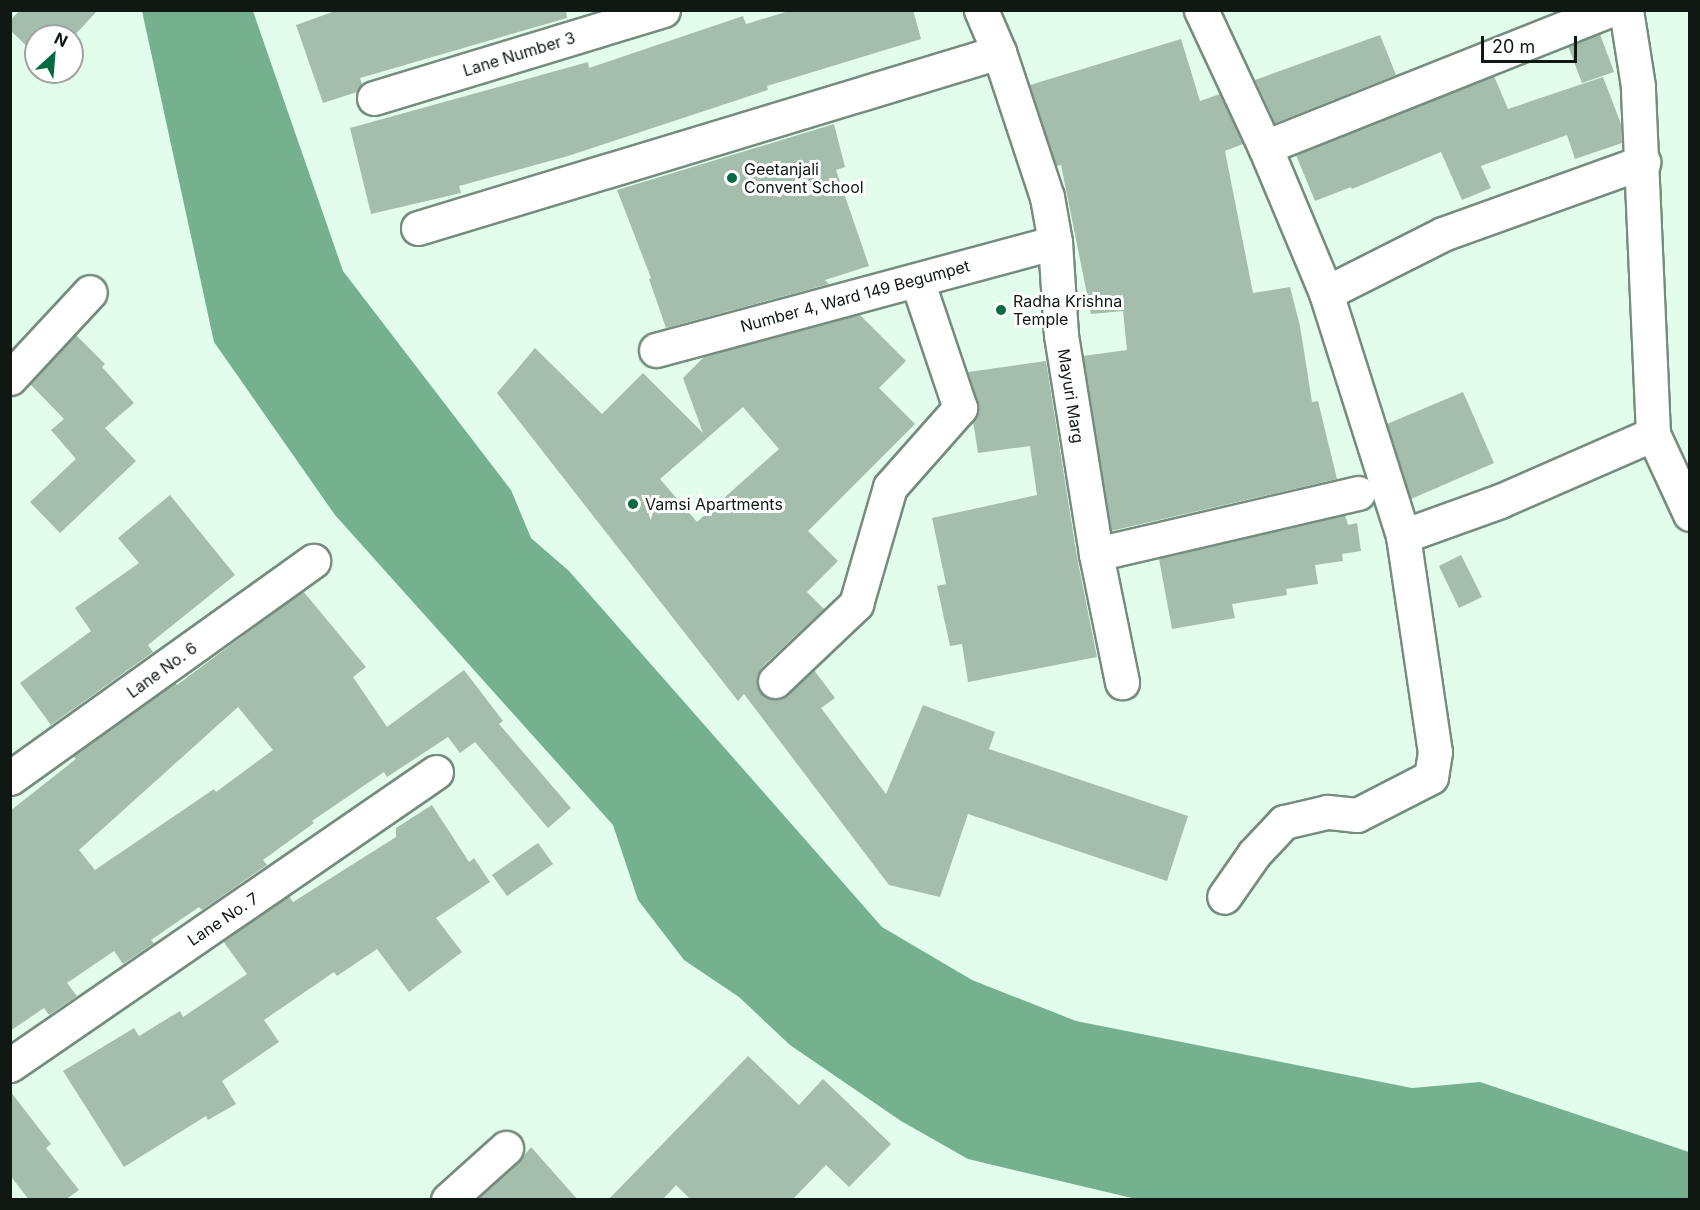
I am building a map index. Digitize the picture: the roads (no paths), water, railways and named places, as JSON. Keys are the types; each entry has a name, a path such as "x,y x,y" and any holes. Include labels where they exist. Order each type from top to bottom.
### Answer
{"street":[{"name":"Lane Number 3","path":"374,98 663,10"},
{"name":"Mayuri Marg","path":"981,10 999,52 1047,197 1055,242 1061,335 1096,554 1122,682"},
{"path":"1265,147 1609,10"},
{"path":"1626,10 1638,86 1643,162 1653,434 1689,514"},
{"path":"1203,11 1265,147 1326,293 1403,536 1435,752 1431,777 1357,815 1327,812 1284,822 1254,854 1224,897"},
{"path":"418,228 999,52"},
{"path":"1326,293 1443,234 1643,162"},
{"name":"Number 4, Ward 149 Begumpet","path":"656,350 1055,242"},
{"path":"775,681 856,604 890,487 960,408 917,279"},
{"path":"10,378 90,292"},
{"path":"1403,536 1500,501 1653,434"},
{"path":"1096,554 1358,493"},
{"name":"Lane No. 6","path":"10,778 313,561"},
{"name":"Lane No. 7","path":"10,1065 436,772"},
{"path":"448,1200 506,1148"}],"place":[{"name":"Geetanjali Convent School","path":"732,178"},
{"name":"Radha Krishna Temple","path":"1001,310"},
{"name":"Vamsi Apartments","path":"633,504"}]}
